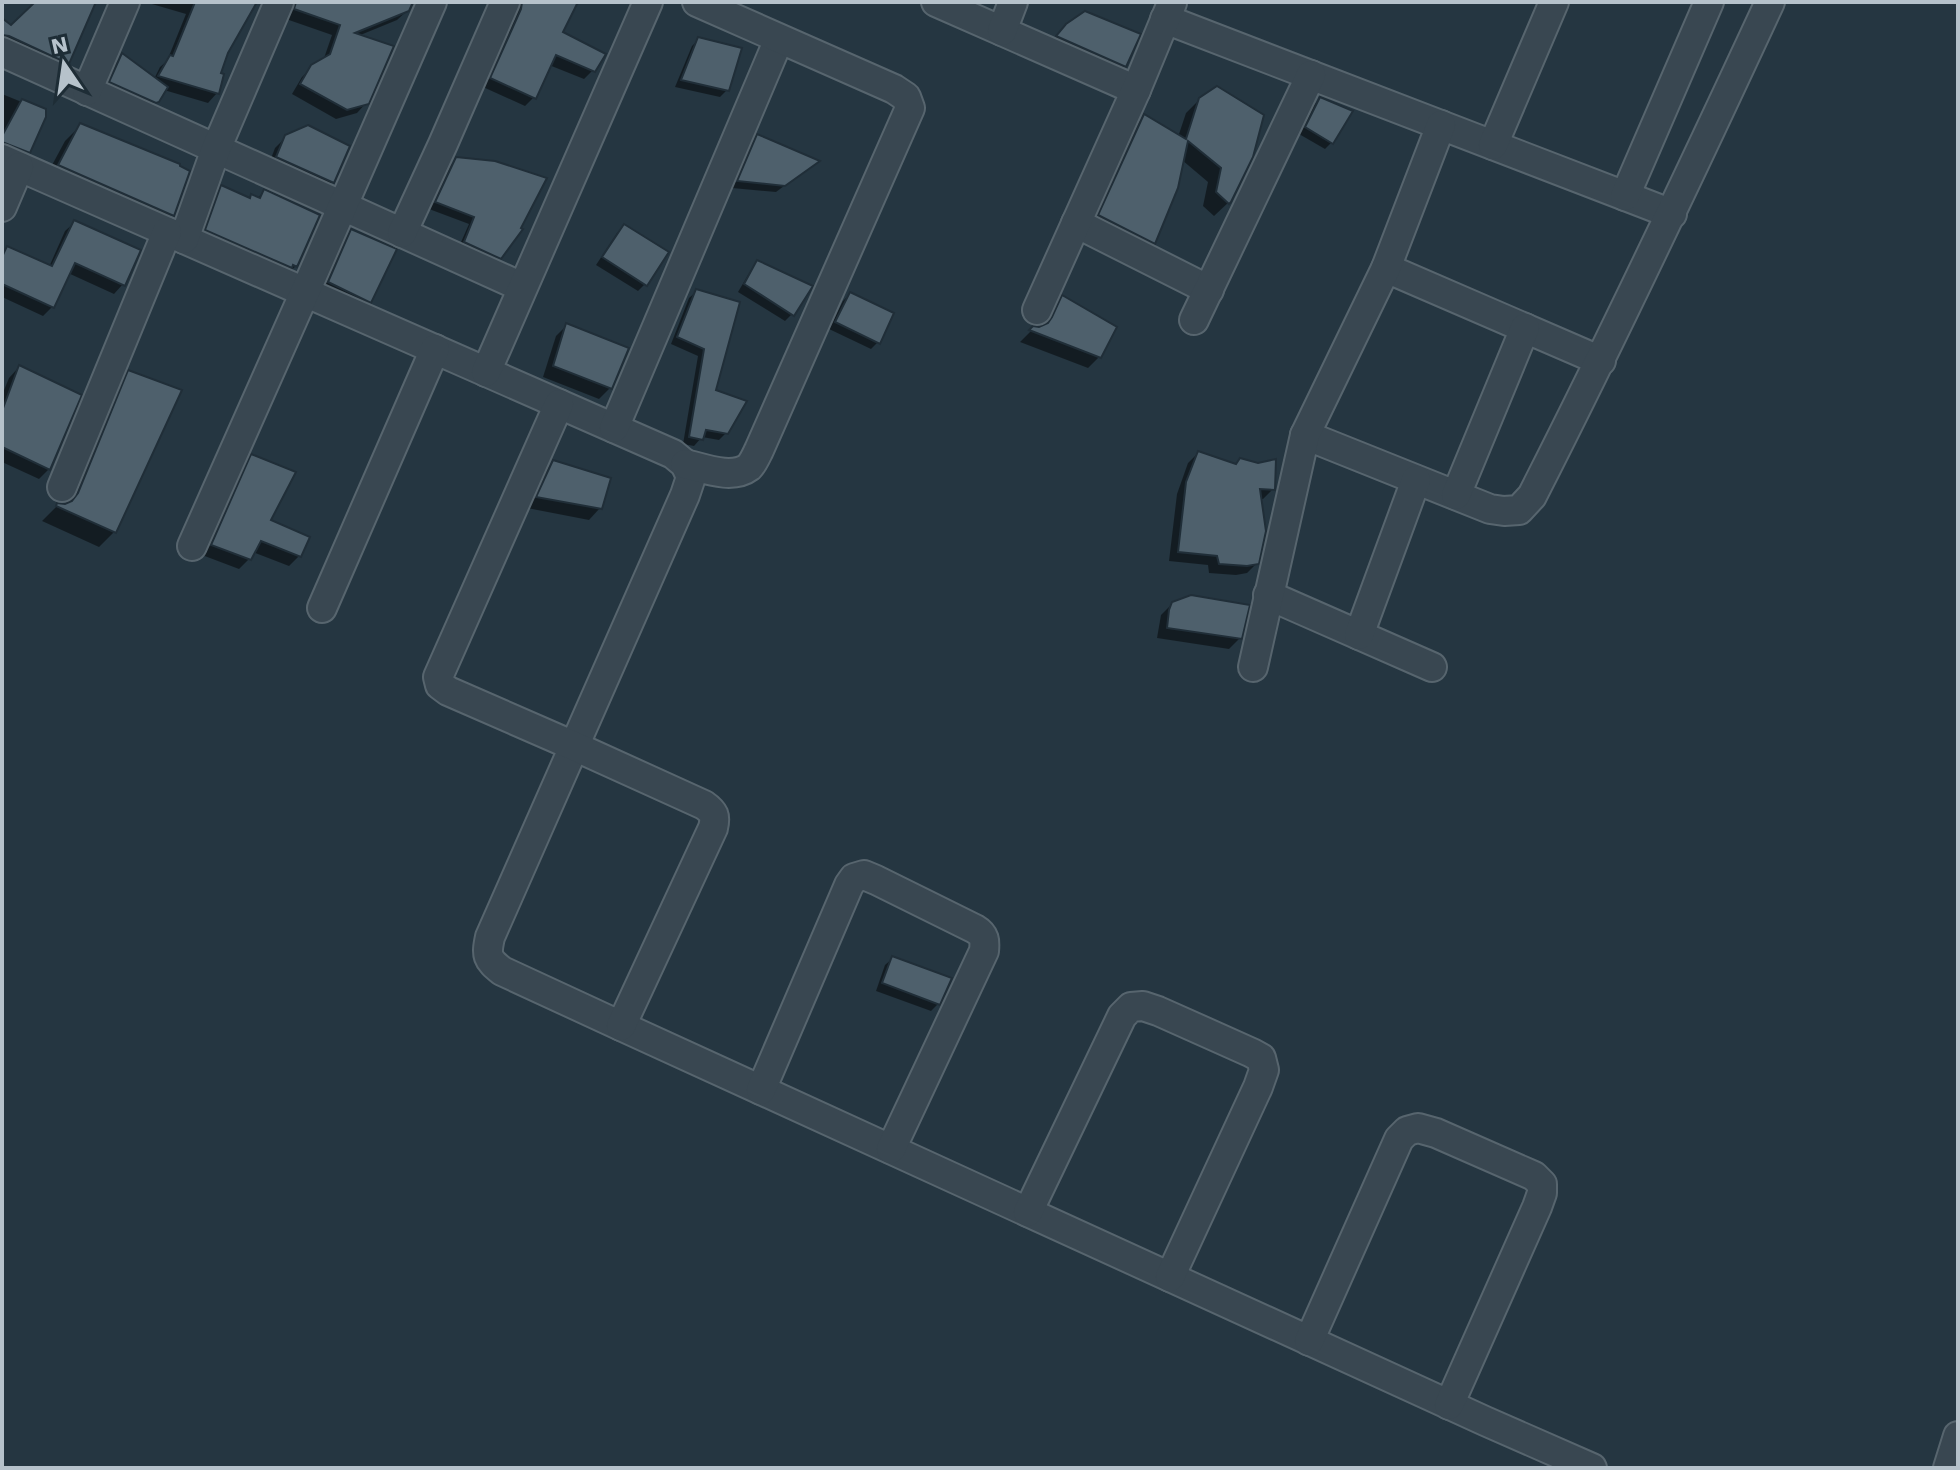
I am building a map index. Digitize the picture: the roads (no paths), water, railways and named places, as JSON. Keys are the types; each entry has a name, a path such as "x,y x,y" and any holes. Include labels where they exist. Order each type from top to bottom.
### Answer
{"street":[{"path":"87,91 125,2"},
{"path":"62,487 216,149 279,2"},
{"path":"192,546 432,2"},
{"path":"402,233 505,2"},
{"path":"486,372 648,2"},
{"path":"685,464 721,472 739,472 751,465 910,108 906,97 894,89 697,2"},
{"path":"936,2 1136,90"},
{"path":"1002,31 1013,2"},
{"path":"1493,145 1554,2"},
{"path":"1625,196 1709,2"},
{"path":"1305,435 1490,509 1519,510 1532,496 1601,361 1770,2"},
{"path":"1037,310 1169,10 1311,75 1672,214"},
{"path":"614,428 779,39"},
{"path":"2,52 522,287"},
{"path":"1194,320 1311,75"},
{"path":"1253,667 1305,435 1386,268 1441,125"},
{"path":"2,207 10,163 673,454 685,464 691,477 685,495 490,937 487,951 489,961 502,971 621,1026 1592,1468"},
{"path":"1076,223 1209,290"},
{"path":"1386,268 1601,361"},
{"path":"1456,495 1525,328"},
{"path":"322,608 435,349"},
{"path":"559,404 438,677 440,685 448,691 713,811 716,819 713,828 621,1026"},
{"path":"1359,635 1416,480"},
{"path":"1268,595 1432,667"},
{"path":"761,1090 849,885 854,878 864,875 876,880 975,929 985,940 984,951 891,1149"},
{"path":"1028,1212 1122,1016 1131,1007 1143,1006 1158,1011 1252,1053 1261,1058 1264,1070 1258,1087 1170,1277"},
{"path":"1309,1341 1399,1139 1407,1131 1418,1128 1436,1133 1534,1176 1542,1184 1537,1207 1449,1405"},
{"path":"1948,1468 1958,1436"}]}
